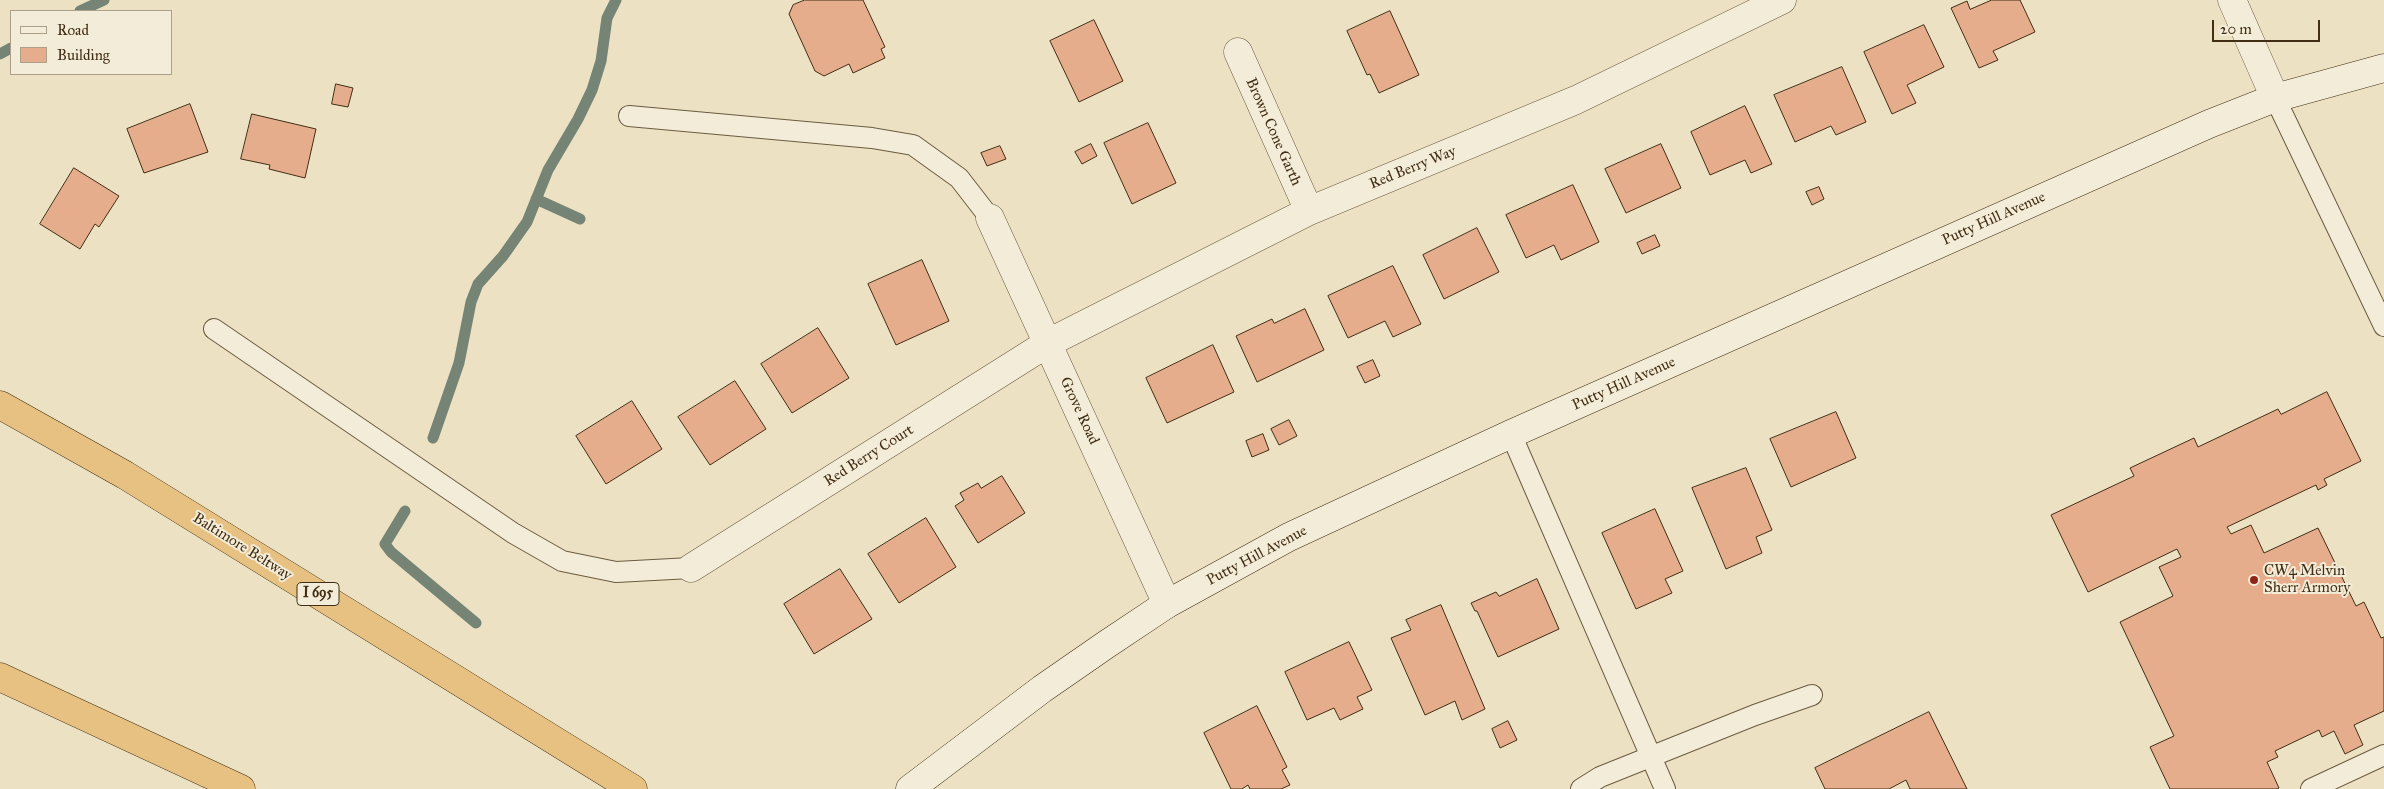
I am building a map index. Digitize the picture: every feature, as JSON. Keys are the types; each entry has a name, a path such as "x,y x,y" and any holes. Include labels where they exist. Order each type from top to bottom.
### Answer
{"highway":[{"name":"Baltimore Beltway","path":"0,405 125,475 633,789"},
{"path":"0,677 241,789"},
{"path":"0,690 234,789"}],"street":[{"name":"Red Berry Way","path":"1048,343 1309,211 1576,100 1782,0"},
{"path":"2232,0 2275,98"},
{"name":"Brown Cone Garth","path":"1238,52 1309,211"},
{"name":"Putty Hill Avenue","path":"910,789 1042,689 1167,604 1290,537 1511,434 2117,164 2275,98 2384,68"},
{"name":"Grove Road","path":"990,218 1167,604"},
{"name":"Red Berry Court","path":"691,568 1048,343"}],"lane":[{"path":"2275,98 2384,326"},
{"path":"629,116 872,138 913,145 958,178 990,218"},
{"path":"214,329 513,533 562,561 616,572 691,568"},
{"path":"1511,434 1665,789"},
{"path":"1581,789 1600,777 1755,715 1812,695"},
{"path":"2311,789 2384,755"}],"building":[{"path":"805,0 863,0 885,47 881,49 885,58 853,73 849,64 824,76 815,71 789,14 793,5"},
{"path":"1992,0 2020,0 2035,32 1993,51 1998,60 1979,68 1951,8 1967,1 1970,9"},
{"path":"1390,11 1419,75 1379,93 1370,74 1367,75 1347,31"},
{"path":"1094,20 1123,81 1079,102 1050,41"},
{"path":"1924,25 1944,67 1907,85 1916,103 1892,114 1864,52"},
{"path":"1842,67 1866,122 1836,135 1831,126 1795,142 1774,95"},
{"path":"336,84 353,88 348,107 332,104"},
{"path":"190,104 208,152 144,173 127,129"},
{"path":"1745,106 1772,164 1751,173 1745,160 1710,175 1691,132"},
{"path":"252,114 316,129 305,178 269,169 270,165 241,159"},
{"path":"1148,123 1176,183 1132,204 1104,143"},
{"path":"1091,144 1097,156 1082,164 1075,152"},
{"path":"1661,144 1681,188 1626,213 1605,169"},
{"path":"1000,146 1006,159 987,166 981,153"},
{"path":"74,168 119,196 99,227 95,224 80,249 40,224"},
{"path":"1573,185 1599,242 1561,260 1554,245 1526,258 1506,215"},
{"path":"1819,187 1824,199 1812,205 1806,192"},
{"path":"1477,228 1499,272 1444,299 1423,255"},
{"path":"1655,235 1660,246 1642,254 1637,243"},
{"path":"922,260 949,321 896,345 868,284"},
{"path":"1393,266 1421,324 1393,337 1385,321 1348,338 1328,296"},
{"path":"1305,309 1324,350 1257,382 1236,336 1272,319 1274,323"},
{"path":"818,328 849,378 792,413 761,364"},
{"path":"1213,345 1234,392 1167,423 1146,378"},
{"path":"1373,360 1380,376 1365,383 1357,367"},
{"path":"735,381 766,429 710,465 678,417"},
{"name":"CW4 Melvin Sherr Armory","path":"2327,392 2361,461 2324,479 2327,485 2318,490 2316,485 2227,527 2231,534 2251,525 2264,553 2318,528 2356,606 2364,602 2381,638 2384,637 2384,711 2354,725 2363,745 2345,754 2334,731 2322,737 2319,730 2275,751 2278,757 2267,762 2279,788 2277,789 2170,789 2150,747 2174,736 2120,622 2173,596 2159,567 2181,557 2177,549 2088,592 2051,515 2134,476 2130,468 2194,438 2198,447 2278,409 2281,414"},
{"path":"632,401 662,449 606,484 576,436"},
{"path":"1836,412 1856,458 1791,487 1770,439"},
{"path":"1289,420 1297,436 1279,445 1271,429"},
{"path":"1263,434 1269,450 1252,457 1246,441"},
{"path":"1746,468 1772,530 1756,537 1762,553 1726,569 1692,488"},
{"path":"1002,476 1025,513 978,543 955,506 964,500 960,493 978,483 981,488"},
{"path":"1655,509 1683,571 1665,579 1672,593 1636,609 1602,533"},
{"path":"926,518 956,567 899,603 868,554"},
{"path":"840,569 872,619 814,654 784,604"},
{"path":"1537,579 1559,629 1498,657 1477,611 1475,611 1471,603 1496,592 1499,596"},
{"path":"1441,605 1485,709 1462,720 1455,701 1425,715 1391,638 1411,630 1406,620"},
{"path":"1349,642 1372,690 1357,697 1363,709 1340,720 1334,708 1307,720 1285,672"},
{"path":"1257,706 1287,767 1282,770 1290,785 1281,789 1250,789 1248,785 1242,789 1231,789 1204,733"},
{"path":"1929,712 1967,789 1910,789 1906,780 1889,789 1825,789 1815,768"},
{"path":"1508,721 1517,740 1500,748 1492,729"}],"waterway":[{"path":"82,10 104,0"},
{"path":"433,438 459,363 471,302 478,284 503,256 527,222 548,170 578,119 592,90 601,61 607,18 616,0"},
{"path":"0,54 10,49"},
{"path":"536,199 580,219"},
{"path":"405,511 385,544 391,552 476,623"}],"place":[{"name":"CW4 Melvin Sherr Armory","path":"2254,580"}]}
